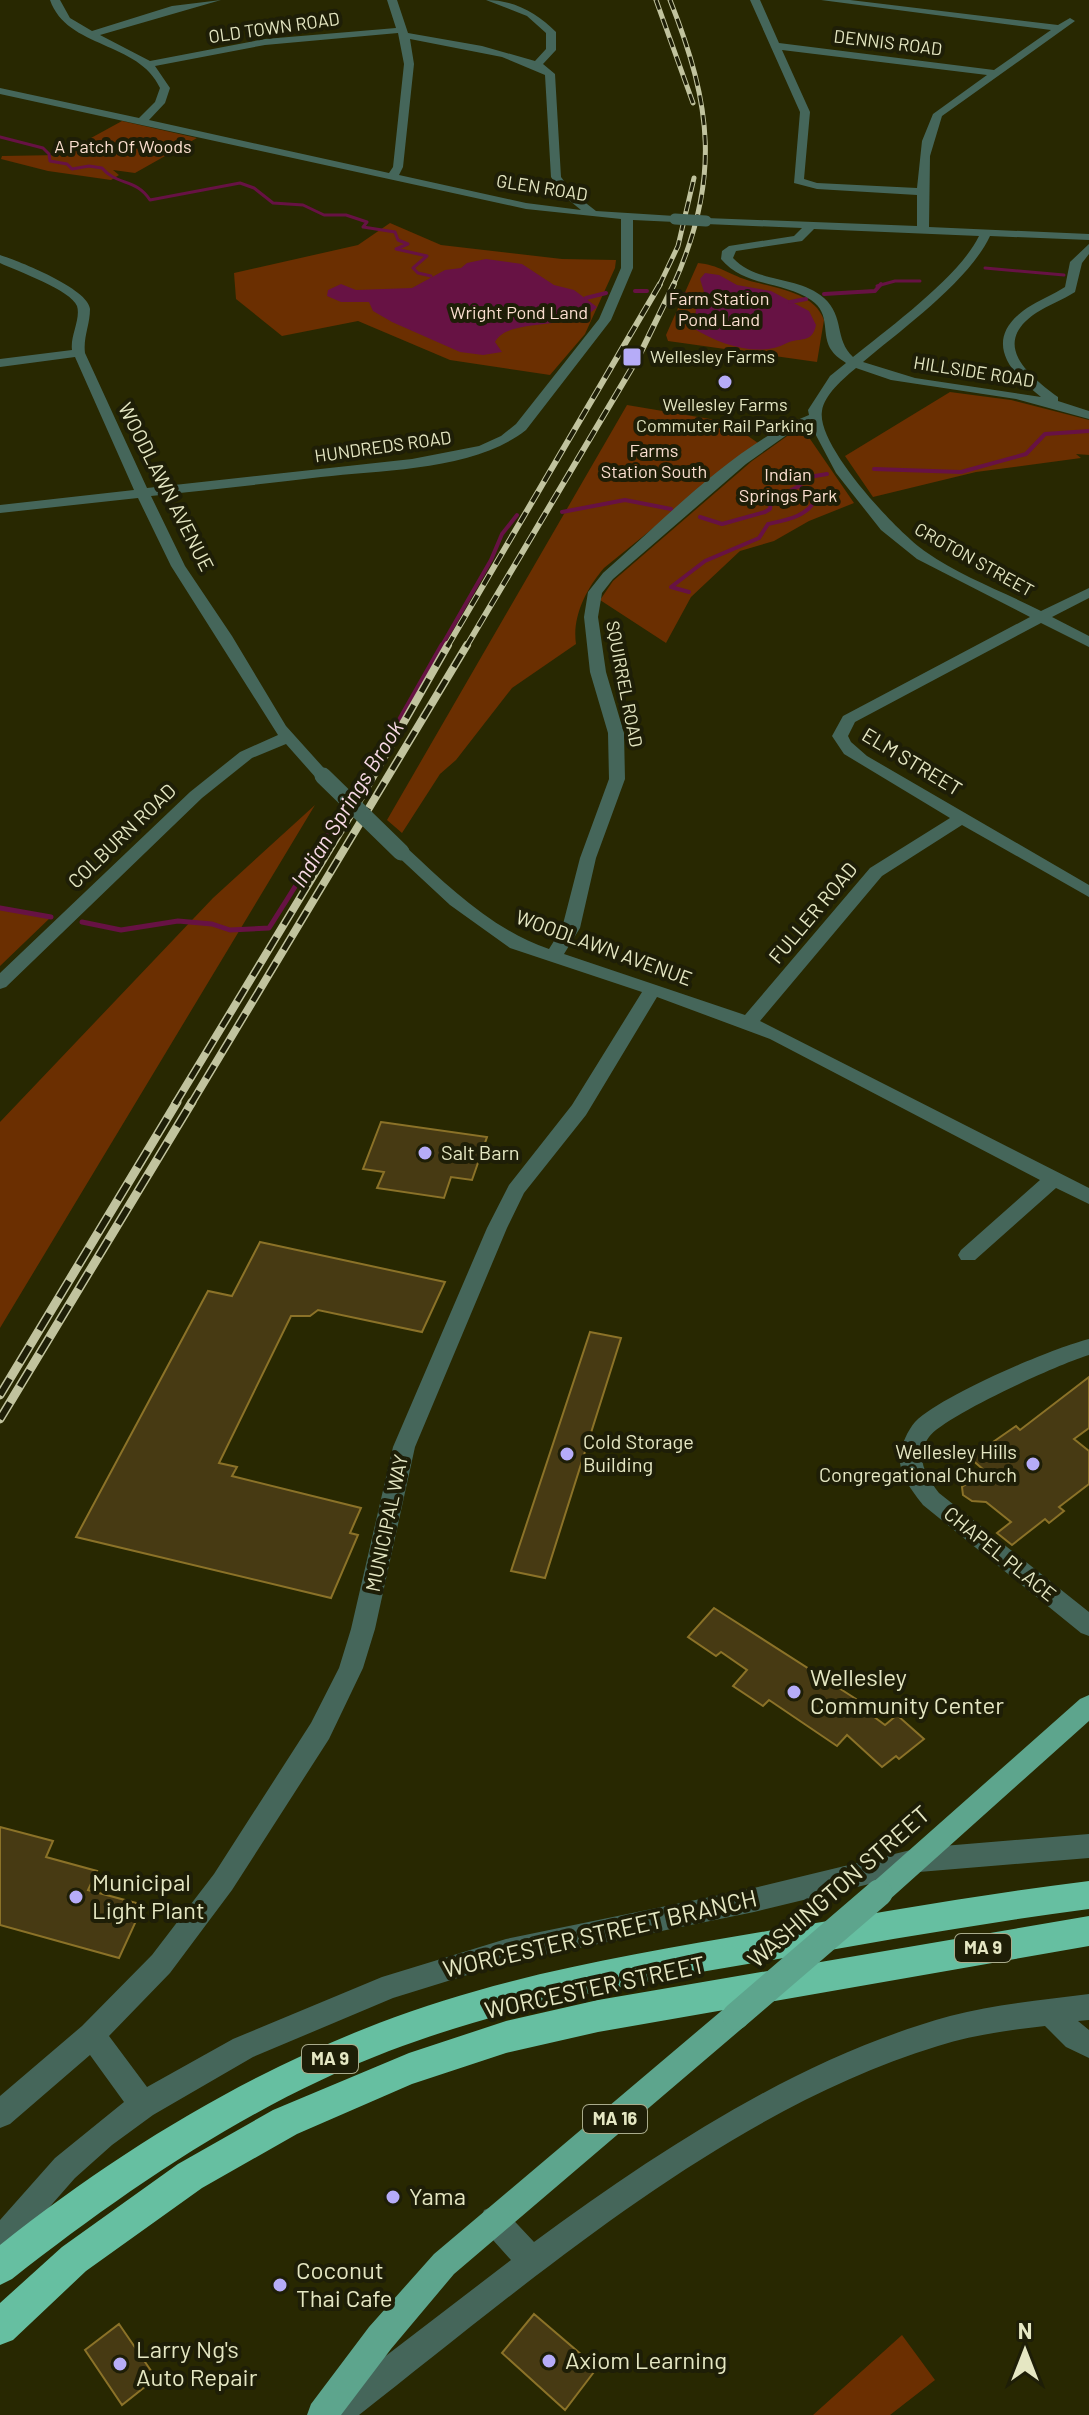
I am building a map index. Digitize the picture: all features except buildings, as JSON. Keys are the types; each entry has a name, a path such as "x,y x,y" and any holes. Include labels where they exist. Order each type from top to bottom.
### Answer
{"highway":[{"name":"WORCESTER STREET","path":"0,2267 108,2184 201,2124 322,2062 419,2023 493,2000 580,1979 973,1911 1089,1895"},
{"name":"WORCESTER STREET","path":"0,2327 74,2259 190,2176 285,2122 409,2069 506,2037 598,2016 1089,1931"}],"main road":[{"name":"WASHINGTON STREET","path":"322,2415 418,2291 494,2220 919,1860 1089,1706"}],"street":[{"path":"55,0 64,17 91,35 150,64 161,77 164,91 160,104 142,121"},
{"path":"91,35 177,7 216,0"},
{"path":"382,0 392,0 403,32 409,71 398,167 392,177"},
{"path":"491,0 530,14 549,30 553,39 551,50 539,63 550,74 556,177 569,195 593,214"},
{"path":"755,0 805,112 798,181 817,186 923,192"},
{"path":"826,0 1065,24 938,114 928,137 923,231"},
{"name":"OLD TOWN ROAD","path":"150,64 256,44 403,32 539,63"},
{"name":"DENNIS ROAD","path":"776,46 997,73"},
{"name":"GLEN ROAD","path":"0,91 536,208 706,221 1089,237"},
{"name":"HUNDREDS ROAD","path":"0,509 421,462 470,453 506,439 524,424 604,323 627,271 627,216"},
{"path":"810,226 798,239 733,248 727,259 738,270 793,287 824,305 831,315 836,348 853,362"},
{"path":"814,418 816,406 825,392 853,362 934,297 979,248 986,233"},
{"path":"1063,407 1030,382 1011,358 1008,343 1011,333 1030,312 1071,289 1076,262 1089,247"},
{"path":"0,259 64,288 84,307 77,335 79,353 0,363"},
{"name":"WOODLAWN AVENUE","path":"79,353 103,413 178,566 288,737 323,776 456,904 487,928 516,944 748,1023 827,1059 1089,1197"},
{"name":"HILLSIDE ROAD","path":"853,362 915,383 1015,395 1089,415"},
{"path":"1015,395 1030,382"},
{"name":"CROTON STREET","path":"814,418 817,430 840,468 897,538 922,556 1089,642"},
{"name":"SQUIRREL ROAD","path":"553,957 570,932 588,858 615,790 618,773 615,726 598,672 591,617 595,592 605,579 741,461 786,429 814,418"},
{"path":"1040,617 1089,592"},
{"name":"ELM STREET","path":"1040,617 849,719 840,728 839,738 846,749 1089,892"},
{"name":"COLBURN ROAD","path":"0,983 196,795 246,755 288,737"},
{"name":"FULLER ROAD","path":"748,1023 876,872 962,818"},
{"name":"MUNICIPAL WAY","path":"0,2114 92,2035 140,1988 185,1935 223,1882 333,1706 351,1668 367,1614 404,1447 497,1228 516,1190 579,1110 652,990"},
{"path":"968,1255 1054,1179"},
{"name":"CHAPEL PLACE","path":"1089,1347 1000,1385 923,1428 913,1445 910,1461 916,1479 931,1499 1089,1626"},
{"name":"WORCESTER STREET BRANCH","path":"0,2242 74,2159 143,2105 253,2043 326,2011 428,1973 554,1939 754,1900 919,1860 1089,1846"},
{"path":"334,2415 533,2263 686,2154 812,2083 936,2034 993,2020 1089,2007"},
{"path":"1050,2012 1076,2038 1089,2045"},
{"path":"92,2035 143,2105"},
{"path":"494,2220 533,2263"}],"green space":[{"name":"A Patch Of Woods","path":"122,121 197,138 135,173 113,170 119,175 111,180 48,171 1,159 2,156 60,155"},
{"name":"Wright Pond Land","path":"390,223 441,245 562,259 616,260 615,268 585,334 550,375 450,360 358,321 282,336 236,299 234,273 358,245"},
{"name":"Farm Station Pond Land","path":"698,263 792,292 811,303 824,320 817,362 668,341 666,335"},
{"name":"Indian Springs Park","path":"950,392 1011,400 1089,420 1089,455 1076,454 1081,458 976,472 873,497 845,456"},
{"name":"Farms Station South","path":"627,405 728,422 758,443 604,568 591,585 578,614 576,644 512,688 456,760 440,774 402,833 387,820"},
{"name":"Indian Springs Park","path":"790,434 808,436 854,503 809,521 774,541 740,551 691,597 666,643 600,600 613,581 752,461"},
{"path":"315,805 0,1328 0,1122 213,898"},
{"path":"0,908 51,917 0,966"},
{"path":"902,2335 935,2380 890,2415 813,2415"}],"shaded area":[{"path":"486,259 522,264 554,285 574,290 597,307 587,315 573,319 527,326 502,334 495,342 502,352 483,355 460,352 392,322 373,311 369,302 341,302 327,296 328,290 341,284 356,290 412,288 445,270"},
{"name":"Farm Station Pond Land","path":"705,273 719,275 737,285 771,291 809,311 816,325 812,335 776,347 752,349 727,344 693,328 690,320 696,312 695,304 705,295 700,279"}],"waterway":[{"path":"0,137 43,148 49,154 50,161 67,164 72,169 89,166 102,168 114,178 139,188 150,200 240,183 254,188 273,203 303,205 324,215 346,215 367,222 363,227 395,232 398,240 408,244 396,249 427,256 413,268 418,273 431,276"},
{"path":"985,268 1064,275"},
{"path":"880,285 895,281 920,281"},
{"path":"824,294 875,291 880,285"},
{"path":"635,291 647,291"},
{"path":"586,298 606,293"},
{"path":"683,294 703,299"},
{"path":"790,302 806,299"},
{"name":"Indian Springs Brook","path":"874,469 961,472 1026,454 1045,434 1089,431"},
{"name":"Indian Springs Brook","path":"799,486 797,479 827,474"},
{"path":"689,592 671,587 705,561 759,538 768,524 797,516 809,509 817,497 799,486"},
{"name":"Indian Springs Brook","path":"700,517 722,524 765,512 770,509 771,501 799,486"},
{"name":"Indian Springs Brook","path":"562,512 625,500 671,509"},
{"name":"Indian Springs Brook","path":"441,647 491,560 502,534 517,515"},
{"name":"Indian Springs Brook","path":"82,922 121,930 178,921 212,924 230,930 269,928 392,733 442,645"},
{"name":"Indian Springs Brook","path":"0,908 51,917"}],"railway":[{"path":"656,0 693,103"},
{"path":"670,0 695,74 705,143 699,211 673,286"},
{"path":"660,284 678,246 694,178"},
{"path":"447,647 660,284"},
{"path":"466,647 639,356 674,284"},
{"path":"175,1104 360,799 448,645"},
{"path":"191,1104 467,645"},
{"path":"0,1395 177,1102"},
{"path":"0,1419 192,1102"}],"place":[{"name":"Wellesley Farms","path":"632,357"},
{"name":"Wellesley Farms Commuter Rail Parking","path":"725,382"},
{"name":"Salt Barn","path":"425,1153"},
{"name":"Cold Storage Building","path":"567,1454"},
{"name":"Wellesley Hills Congregational Church","path":"1033,1464"},
{"name":"Wellesley Community Center","path":"794,1692"},
{"name":"Municipal Light Plant","path":"76,1897"},
{"name":"Yama","path":"393,2197"},
{"name":"Coconut Thai Cafe","path":"280,2285"},
{"name":"Axiom Learning","path":"549,2361"},
{"name":"Larry Ng's Auto Repair","path":"120,2364"}]}
